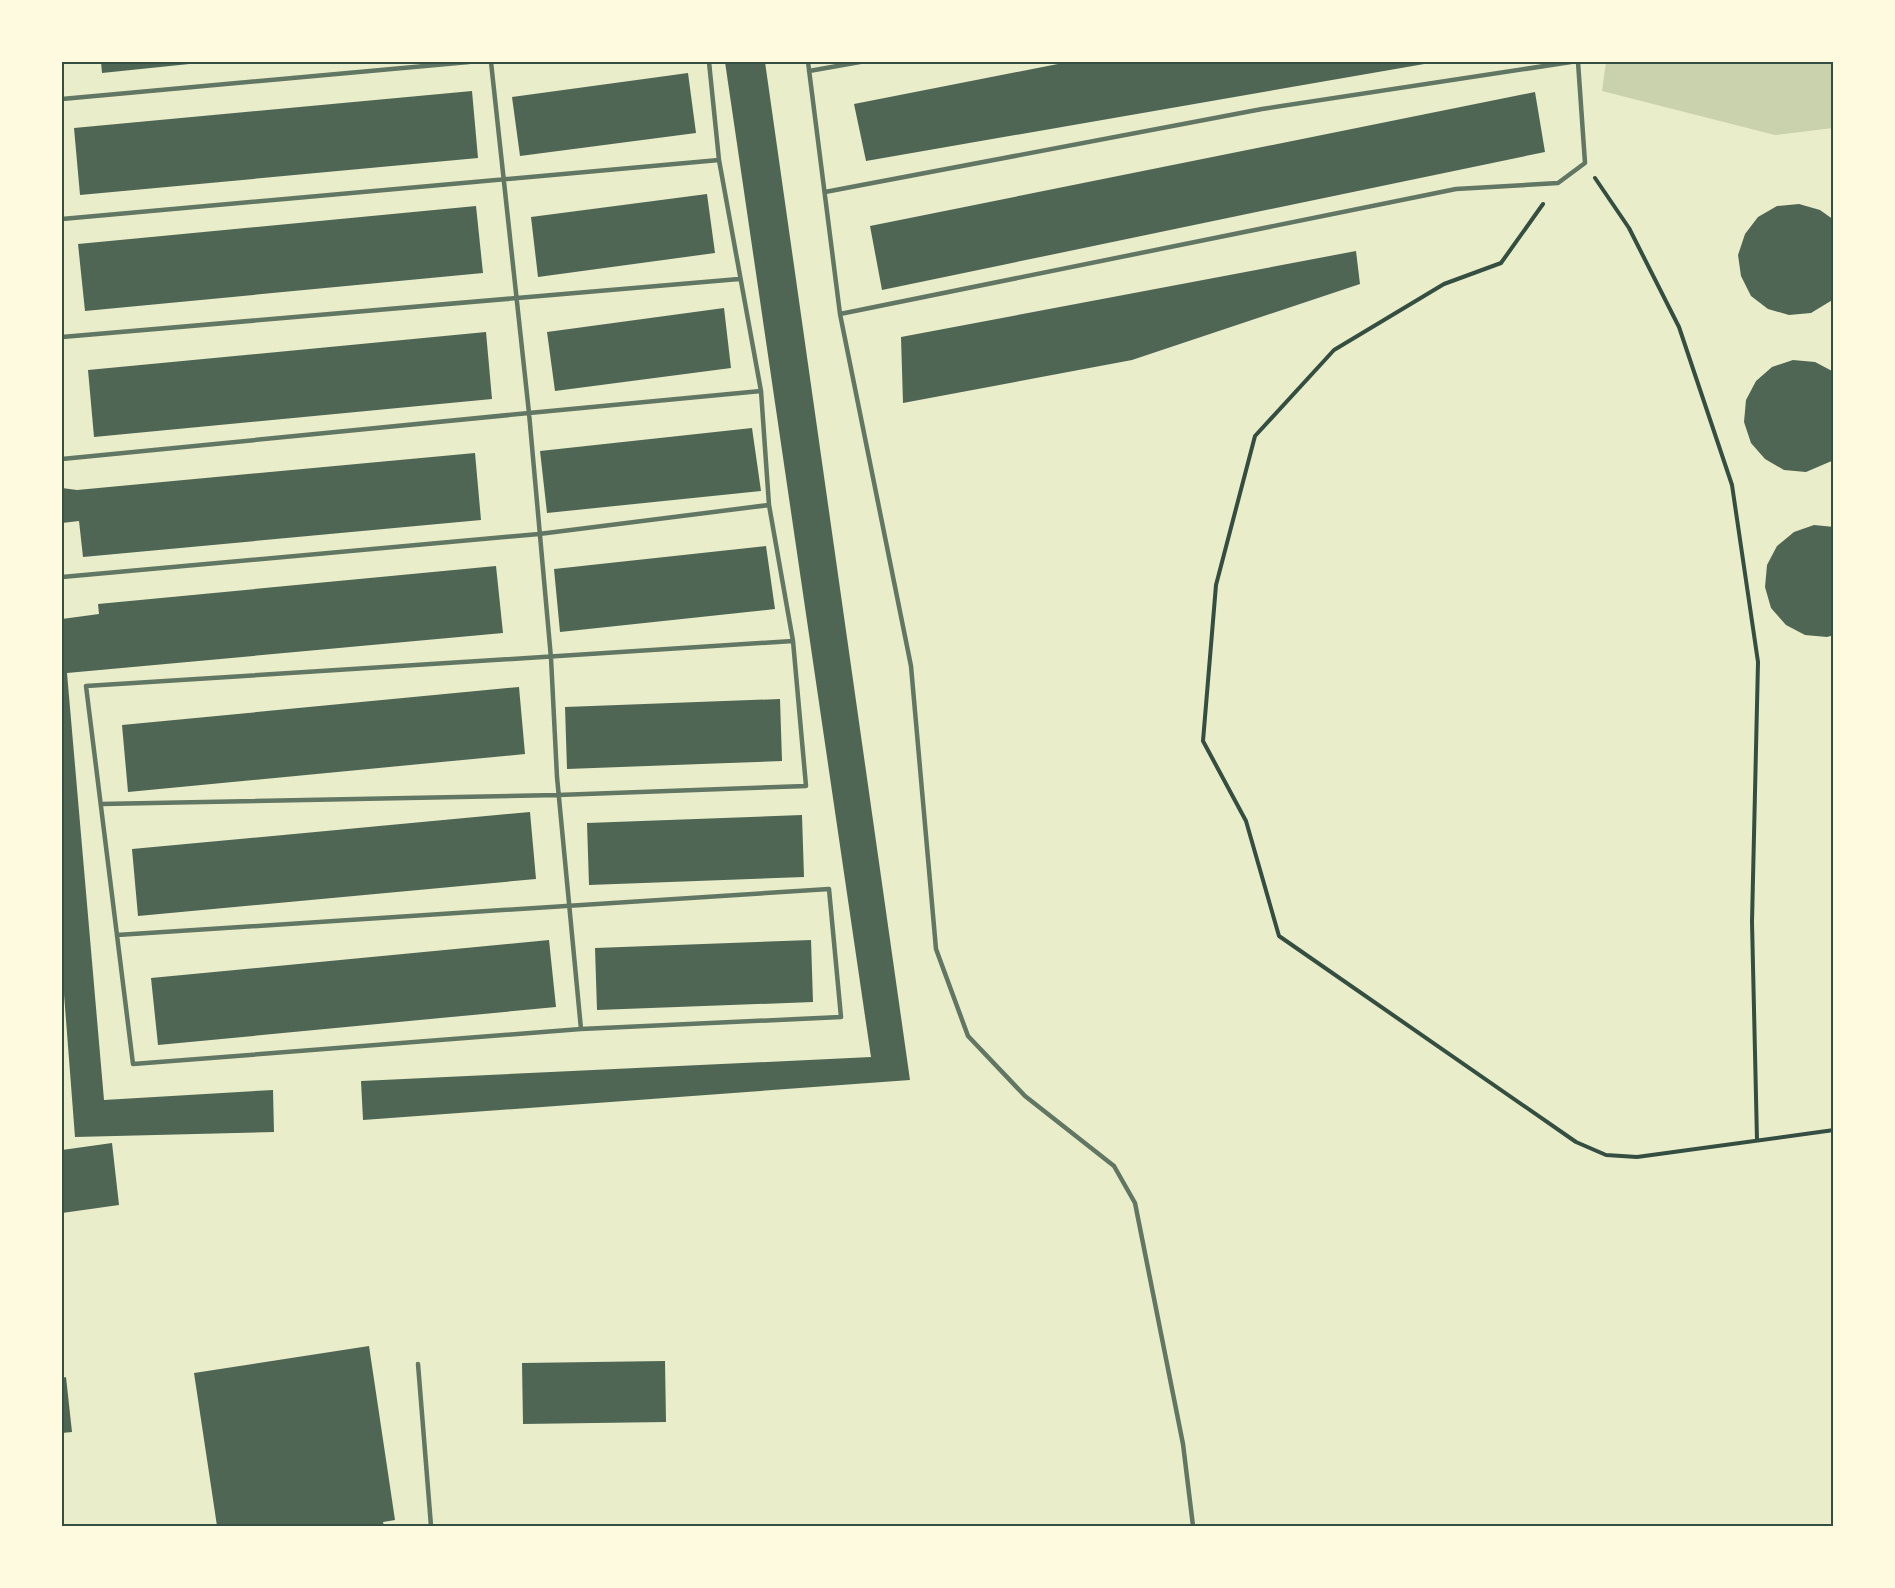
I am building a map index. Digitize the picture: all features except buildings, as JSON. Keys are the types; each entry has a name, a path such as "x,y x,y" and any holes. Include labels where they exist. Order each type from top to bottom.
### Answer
{"lane":[{"path":"62,99 469,62"},
{"path":"491,62 529,413 551,658 558,795 581,1029"},
{"path":"101,804 558,795 806,786 793,641 769,505 761,392 719,160 709,62"},
{"path":"808,62 840,314 911,666 936,949 968,1036 1025,1095 1114,1166 1135,1203 1183,1444 1193,1527"},
{"path":"809,71 860,62"},
{"path":"825,192 1262,108 1571,62"},
{"path":"840,314 1456,189 1558,183 1585,163 1578,62"},
{"path":"62,219 719,160"},
{"path":"62,337 739,279"},
{"path":"62,459 761,392"},
{"path":"62,578 539,534 769,505"},
{"path":"117,935 829,889 841,1017 581,1029 133,1064 86,687 793,641"},
{"path":"418,1364 430,1527"}],"path":[{"path":"1585,163 1629,228 1679,327 1732,485 1758,662 1752,922 1757,1140"},
{"path":"1558,183 1501,263 1444,284 1334,350 1255,436 1216,585 1203,741 1246,820 1279,936 1576,1142 1606,1155 1637,1157 1833,1130"}],"green space":[{"path":"1606,62 1833,62 1833,128 1775,135 1602,91"}]}
